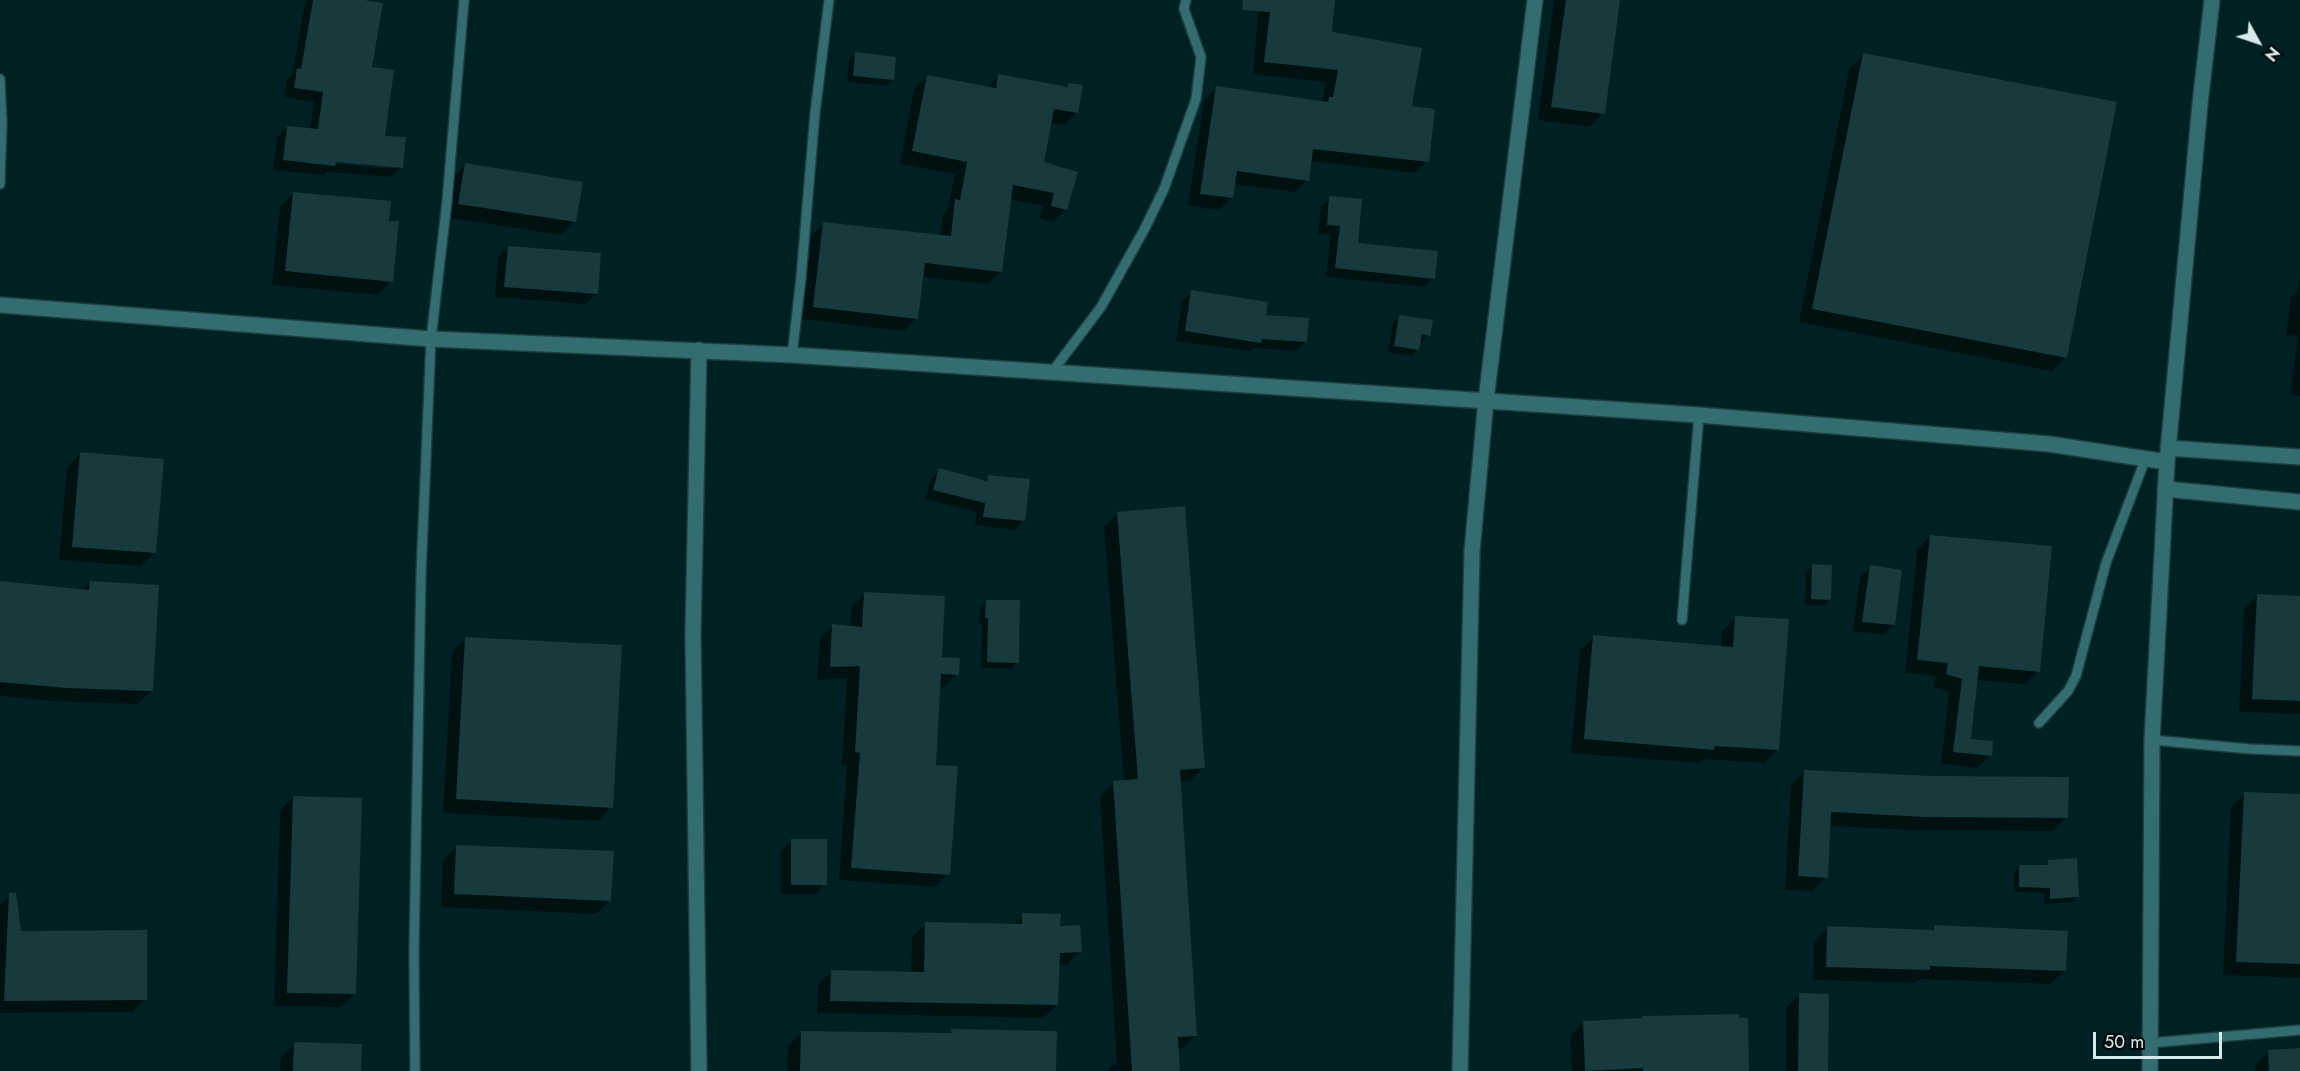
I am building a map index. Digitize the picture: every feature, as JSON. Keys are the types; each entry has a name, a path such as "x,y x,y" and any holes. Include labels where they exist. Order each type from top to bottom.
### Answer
{"street":[{"path":"1460,1071 1472,550 1486,400 1535,0"},
{"path":"2150,1071 2152,740 2165,489 2200,104 2212,0"},
{"path":"0,304 431,339 792,355 1699,415 2049,444 2145,460 2168,455 2300,457"},
{"path":"699,350 693,634 699,1071"},
{"path":"2165,489 2300,502"}],"lane":[{"path":"415,1071 414,951 421,587 431,339 447,201 464,0"},
{"path":"792,355 815,113 829,0"},
{"path":"1052,372 1101,307 1164,189 1196,99 1201,57 1184,9 1186,0"},
{"path":"0,79 2,122 0,184"},
{"path":"1682,620 1699,415"},
{"path":"2038,723 2068,691 2076,675 2106,563 2145,460"},
{"path":"2152,740 2300,751"},
{"path":"2150,1043 2300,1030"}],"building":[{"path":"313,0 364,0 383,3 372,67 394,70 385,136 406,137 403,168 336,162 335,166 283,160 287,126 318,129 323,92 294,88 297,68 301,69"},
{"path":"1243,0 1335,0 1333,32 1422,48 1412,106 1435,109 1429,162 1313,149 1309,181 1237,171 1233,198 1200,194 1216,86 1328,102 1329,97 1333,97 1338,70 1264,62 1270,12 1242,10"},
{"path":"1566,0 1620,0 1605,114 1551,107"},
{"path":"855,52 896,57 894,80 853,76"},
{"path":"1863,53 2117,102 2067,358 1812,309"},
{"path":"998,74 1068,87 1068,83 1083,85 1078,113 1054,109 1044,162 1078,172 1067,210 1051,206 1054,193 1013,185 1002,272 925,263 918,319 813,307 823,222 951,236 955,199 960,200 967,162 912,151 927,75 996,88"},
{"path":"465,163 583,182 576,222 458,204"},
{"path":"293,192 391,201 389,221 399,221 393,282 285,271"},
{"path":"1329,196 1362,199 1358,243 1438,251 1435,279 1335,268 1340,226 1327,225"},
{"path":"508,246 601,253 598,294 504,287"},
{"path":"1191,290 1268,302 1266,315 1309,318 1307,342 1262,339 1261,343 1185,331"},
{"path":"1399,315 1433,320 1430,336 1422,334 1419,350 1394,346"},
{"path":"80,452 164,459 156,553 72,547"},
{"path":"939,468 987,481 988,475 1030,479 1025,521 983,517 985,503 933,490"},
{"path":"1185,506 1205,768 1180,770 1197,1036 1178,1037 1180,1071 1132,1071 1113,781 1138,779 1117,512"},
{"path":"1930,535 2052,546 2040,672 1979,666 1971,739 1993,741 1992,756 1953,752 1962,679 1946,674 1948,663 1917,660"},
{"path":"1812,564 1832,565 1831,600 1811,599"},
{"path":"1870,565 1902,570 1895,625 1862,622"},
{"path":"0,581 89,590 90,581 159,585 153,691 67,688 0,682"},
{"path":"864,592 945,596 942,657 960,658 959,675 941,674 936,765 958,766 950,875 851,868 860,753 855,752 860,666 830,667 832,624 862,627"},
{"path":"2257,594 2300,596 2300,701 2252,699"},
{"path":"986,600 1020,600 1019,663 987,662"},
{"path":"1735,616 1789,619 1779,750 1715,746 1714,750 1584,739 1593,635 1733,647"},
{"path":"465,637 622,645 613,808 456,799"},
{"path":"1804,770 1932,776 2069,777 2068,818 1926,817 1831,812 1828,878 1798,876"},
{"path":"2244,792 2300,794 2300,964 2236,962"},
{"path":"293,796 362,798 356,994 287,993"},
{"path":"791,839 827,839 827,885 791,885"},
{"path":"456,845 614,851 611,901 454,894"},
{"path":"2077,858 2079,897 2050,899 2050,888 2019,887 2019,865 2048,865 2048,860"},
{"path":"9,893 16,893 21,931 147,930 147,1000 4,1001"},
{"path":"1022,913 1061,914 1060,926 1080,925 1082,952 1060,953 1058,1005 830,1001 831,970 924,972 925,922 1022,924"},
{"path":"1934,925 2068,931 2066,971 1930,966 1930,970 1826,967 1827,926 1934,930"},
{"path":"1799,993 1829,994 1828,1071 1798,1071"},
{"path":"1739,1014 1739,1018 1748,1018 1749,1071 1643,1071 1643,1068 1585,1071 1583,1021 1642,1018 1642,1016"},
{"path":"951,1029 1057,1031 1056,1071 800,1071 801,1031 951,1033"},
{"path":"294,1042 362,1044 361,1071 293,1071"},
{"path":"2300,1048 2300,1071 2269,1071 2268,1050"}]}
